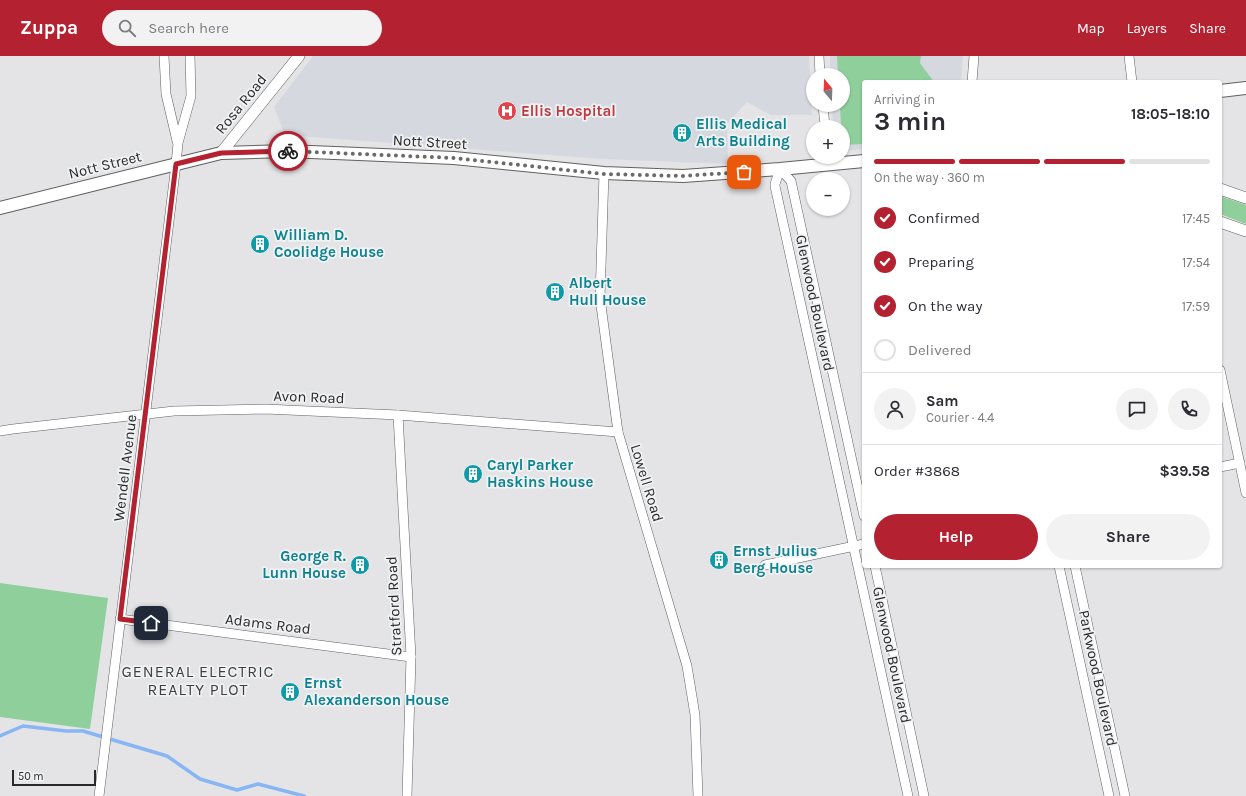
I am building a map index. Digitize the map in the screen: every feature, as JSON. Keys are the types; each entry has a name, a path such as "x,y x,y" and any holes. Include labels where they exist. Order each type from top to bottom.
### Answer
{"main road":[{"path":"1222,91 1246,88"},
{"name":"Nott Street","path":"0,208 221,153 287,150 454,158 604,174 683,176 780,169 807,164"},
{"name":"Nott Street","path":"850,160 862,160"}],"street":[{"name":"Wendell Avenue","path":"164,56 166,94 178,143"},
{"name":"Wendell Avenue","path":"99,796 178,143 191,96 190,56"},
{"name":"Rosa Road","path":"221,153 299,56"},
{"path":"819,56 820,68"},
{"path":"972,80 974,56"},
{"path":"1129,56 1132,80"},
{"name":"Glenwood Boulevard","path":"862,507 792,181 780,169 774,184 908,796"},
{"name":"Lowell Road","path":"604,174 600,298 618,432 687,666 695,715 698,796"},
{"path":"1222,190 1246,198"},
{"path":"1222,223 1246,231"},
{"path":"1222,379 1246,493"},
{"name":"Avon Road","path":"0,431 174,411 265,409 398,415 618,432"},
{"name":"Stratford Road","path":"398,415 412,658 407,796"},
{"path":"1222,467 1240,463"},
{"path":"765,565 862,544"},
{"name":"Glenwood Boulevard","path":"875,568 924,796"},
{"name":"Parkwood Boulevard","path":"1059,568 1109,796"},
{"name":"Parkwood Boulevard","path":"1075,568 1125,796"},
{"name":"Adams Road","path":"120,619 412,658"}],"shaded area":[{"name":"Ellis Hospital","path":"313,56 809,56 810,68 806,68 806,112 812,112 812,115 771,115 747,102 727,124 728,164 602,159 285,135 274,107"},
{"path":"830,56 963,56 961,80 862,80 862,149 850,150 850,120 833,120 832,112 850,112 850,68 830,68"}],"green space":[{"path":"837,56 921,56 920,63 933,80 862,80 862,144 850,145 850,120 841,120 840,112 850,112 850,68 838,68"},
{"path":"1222,197 1246,205 1246,224 1222,215"},
{"path":"0,583 108,598 90,729 0,717"}],"waterway":[{"path":"0,736 23,726 66,731 83,731 167,756 200,779 237,790 258,784 304,796"}],"way so far":[{"path":"288,151 454,158 604,174 683,176 744,172"}],"place":[{"name":"Ellis Hospital","path":"507,111"},
{"name":"Ellis Medical Arts Building","path":"682,133"},
{"name":"William D. Coolidge House","path":"260,244"},
{"name":"Albert Hull House","path":"555,292"},
{"name":"Caryl Parker Haskins House","path":"473,474"},
{"name":"Ernst Julius Berg House","path":"719,560"},
{"name":"George R. Lunn House","path":"360,565"},
{"name":"Ernst Alexanderson House","path":"290,692"}],"district":[{"name":"GENERAL ELECTRIC REALTY PLOT","path":"198,680"}],"route":[{"path":"151,623 120,619 176,164 221,153 288,151"}]}
